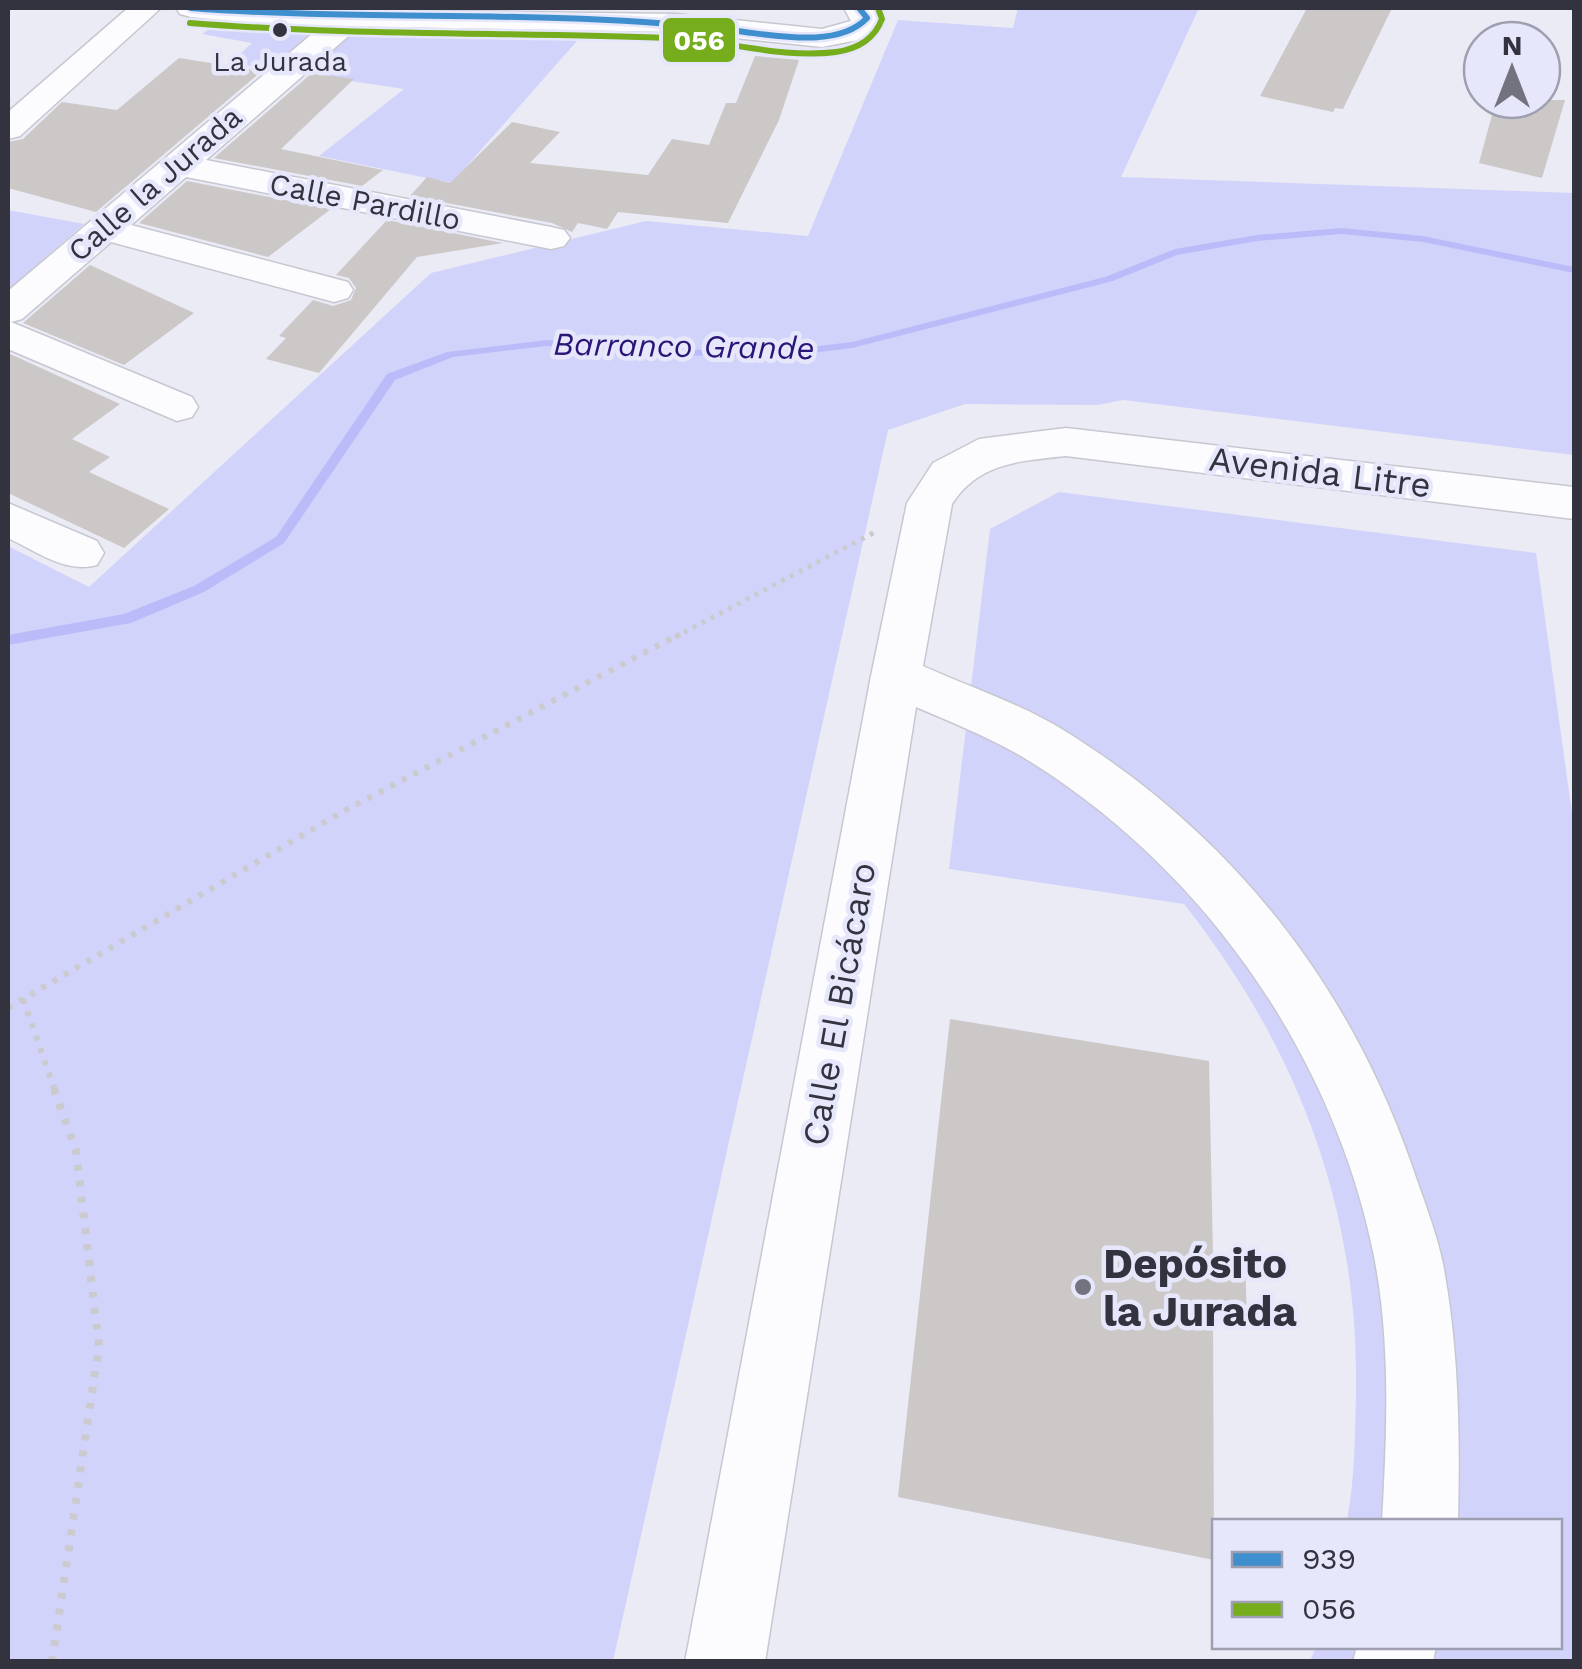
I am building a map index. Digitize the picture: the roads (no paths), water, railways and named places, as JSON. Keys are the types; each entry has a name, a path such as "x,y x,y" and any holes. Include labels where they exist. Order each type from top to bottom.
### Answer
{"street":[{"path":"8,129 146,8"},
{"path":"191,8 238,14 349,18 676,24 822,38 865,26 867,18 859,8"},
{"name":"Calle la Jurada","path":"8,311 349,18"},
{"name":"Calle Pardillo","path":"178,165 551,238"},
{"path":"103,229 334,290"},
{"path":"8,334 177,407"},
{"name":"Calle El Bicácaro","path":"725,1662 896,676 930,503 948,474 994,449 1066,442"},
{"name":"Avenida Litre","path":"1066,442 1574,503"},
{"path":"8,520 81,553"},
{"path":"896,676 1045,744 1156,822 1257,929 1323,1032 1371,1132 1409,1264 1424,1436 1420,1519"}],"waterway":[{"name":"Barranco Grande","path":"8,640 126,619 199,589 280,540 391,377 451,354 547,343 659,352 778,354 852,345 1109,279 1175,252 1257,238 1342,231 1423,239 1574,270"}],"place":[{"name":"La Jurada","path":"280,30"},
{"name":"Depósito la Jurada","path":"1083,1287"}]}
